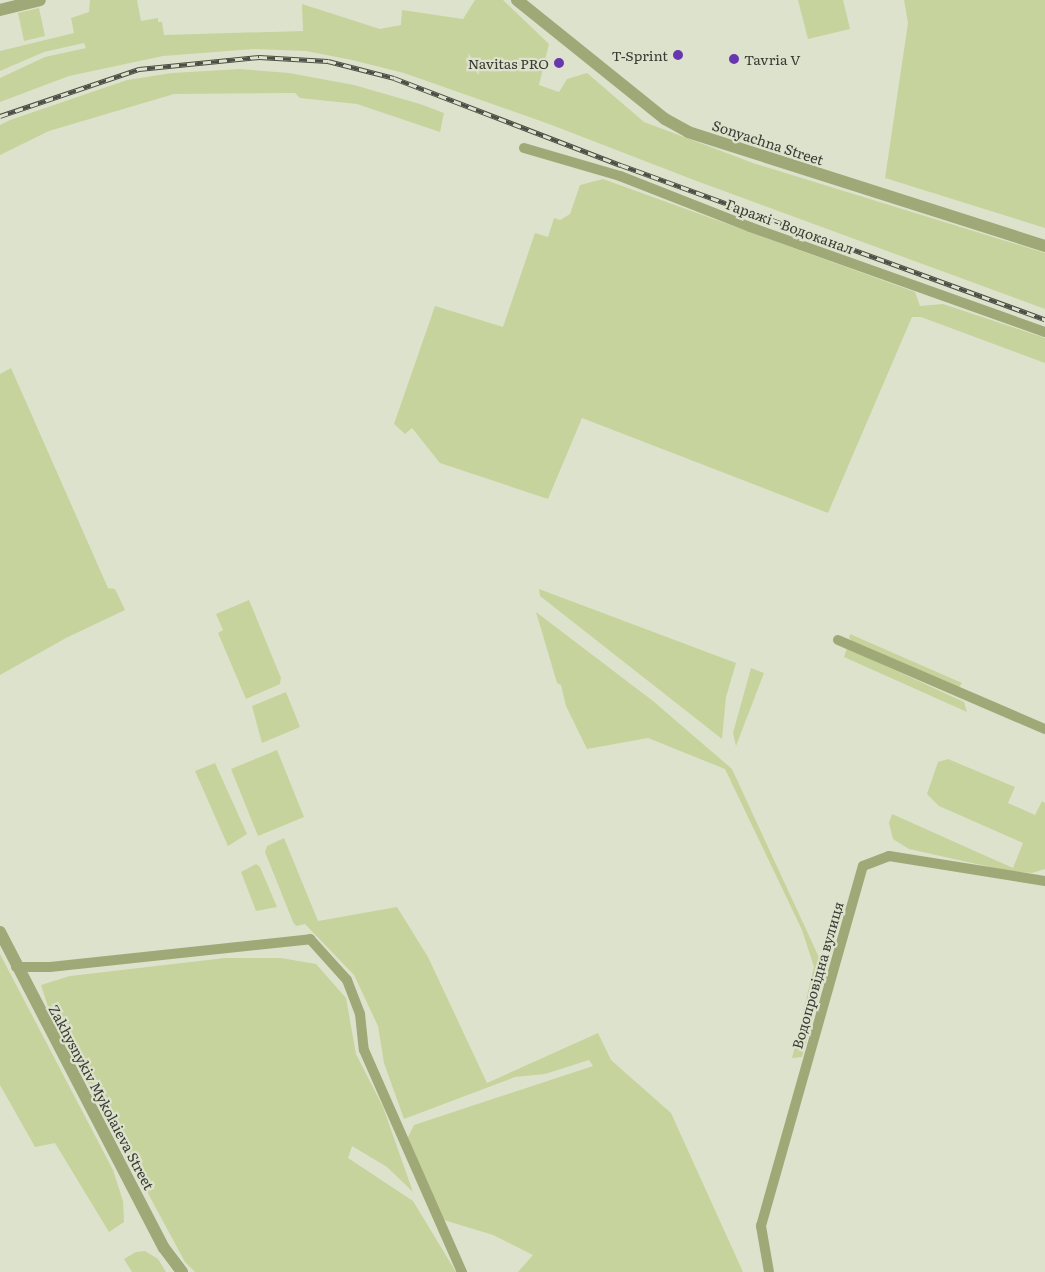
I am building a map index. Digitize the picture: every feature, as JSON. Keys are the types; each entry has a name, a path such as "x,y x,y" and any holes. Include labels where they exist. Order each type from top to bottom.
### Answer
{"street":[{"path":"0,10 40,0"},
{"name":"Sonyachna Street","path":"517,0 665,119 688,132 1045,246"},
{"name":"Гаражі - Водоканал","path":"524,148 620,176 750,227 1045,332"},
{"path":"838,640 1045,729"},
{"name":"Водопровідна вулиця","path":"769,1272 761,1226 863,866 889,856 1045,881"},
{"name":"Zakhysnykiv Mykolaieva Street","path":"0,932 16,967 164,1248 182,1272"},
{"path":"16,967 50,967 310,940 347,980 360,1014 364,1050 462,1272"}],"green space":[{"path":"90,0 137,0 141,21 158,18 158,22 162,22 164,35 303,31 302,4 380,29 401,25 402,10 463,19 475,0 503,0 549,44 539,85 559,92 567,79 587,73 644,122 753,163 1045,253 1045,309 694,180 549,124 404,73 352,60 306,51 254,49 163,56 69,76 0,102 0,78 45,57 86,48 84,43 44,52 0,71 0,51 74,33 71,18 89,12"},
{"path":"798,0 843,0 850,29 808,39"},
{"path":"904,0 1045,0 1045,228 885,178 908,23"},
{"path":"39,8 45,36 24,41 18,13"},
{"path":"240,69 289,73 354,85 420,104 444,113 440,132 357,104 300,98 295,93 174,94 49,131 0,155 0,125 10,120 127,80 172,73"},
{"path":"603,179 915,292 920,306 943,304 1045,338 1045,363 921,317 912,317 828,513 582,418 548,499 440,463 412,428 405,434 394,424 435,306 503,327 535,233 548,237 554,218 560,220 570,214 580,185"},
{"path":"11,368 108,588 115,589 125,610 66,638 0,675 0,374"},
{"path":"539,589 736,663 726,697 722,739 540,596"},
{"path":"249,600 281,678 280,684 246,699 218,633 223,630 216,614"},
{"path":"536,612 653,701 732,769 823,966 820,993 802,1057 792,1058 814,967 802,930 725,769 648,738 587,749 566,706 561,685 557,683"},
{"path":"850,634 962,683 958,689 853,642 849,638"},
{"path":"847,648 964,702 967,712 844,657"},
{"path":"751,668 764,673 736,746 733,733"},
{"path":"286,692 300,727 262,743 252,706"},
{"path":"277,750 304,817 258,836 231,769"},
{"path":"948,759 1015,787 1008,803 1035,815 1042,801 1045,803 1045,869 1032,873 1008,871 909,849 893,839 889,823 892,814 1013,868 1023,843 939,806 927,794 938,762"},
{"path":"215,763 247,834 228,846 195,771"},
{"path":"284,838 318,921 397,907 428,957 487,1083 598,1033 611,1060 671,1113 743,1272 518,1272 533,1255 493,1235 434,1217 408,1137 414,1125 593,1066 589,1060 545,1074 515,1077 404,1119 384,1063 378,1026 354,975 305,924 296,926 293,922 265,852 267,846"},
{"path":"256,864 260,867 277,907 256,911 241,872"},
{"path":"0,954 113,1170 123,1201 124,1222 109,1232 55,1143 35,1147 0,1085"},
{"path":"225,958 281,958 316,964 346,998 356,1054 383,1107 413,1192 387,1167 352,1146 348,1158 413,1201 456,1272 195,1272 185,1262 49,1010 41,985 70,976"},
{"path":"145,1251 158,1259 166,1272 132,1272 124,1259 136,1252"}],"railway":[{"path":"0,116 139,69 259,57 328,61 394,78 621,165 1045,319"}],"place":[{"name":"T-Sprint","path":"678,55"},
{"name":"Tavria V","path":"734,59"},
{"name":"Navitas PRO","path":"559,63"}]}
